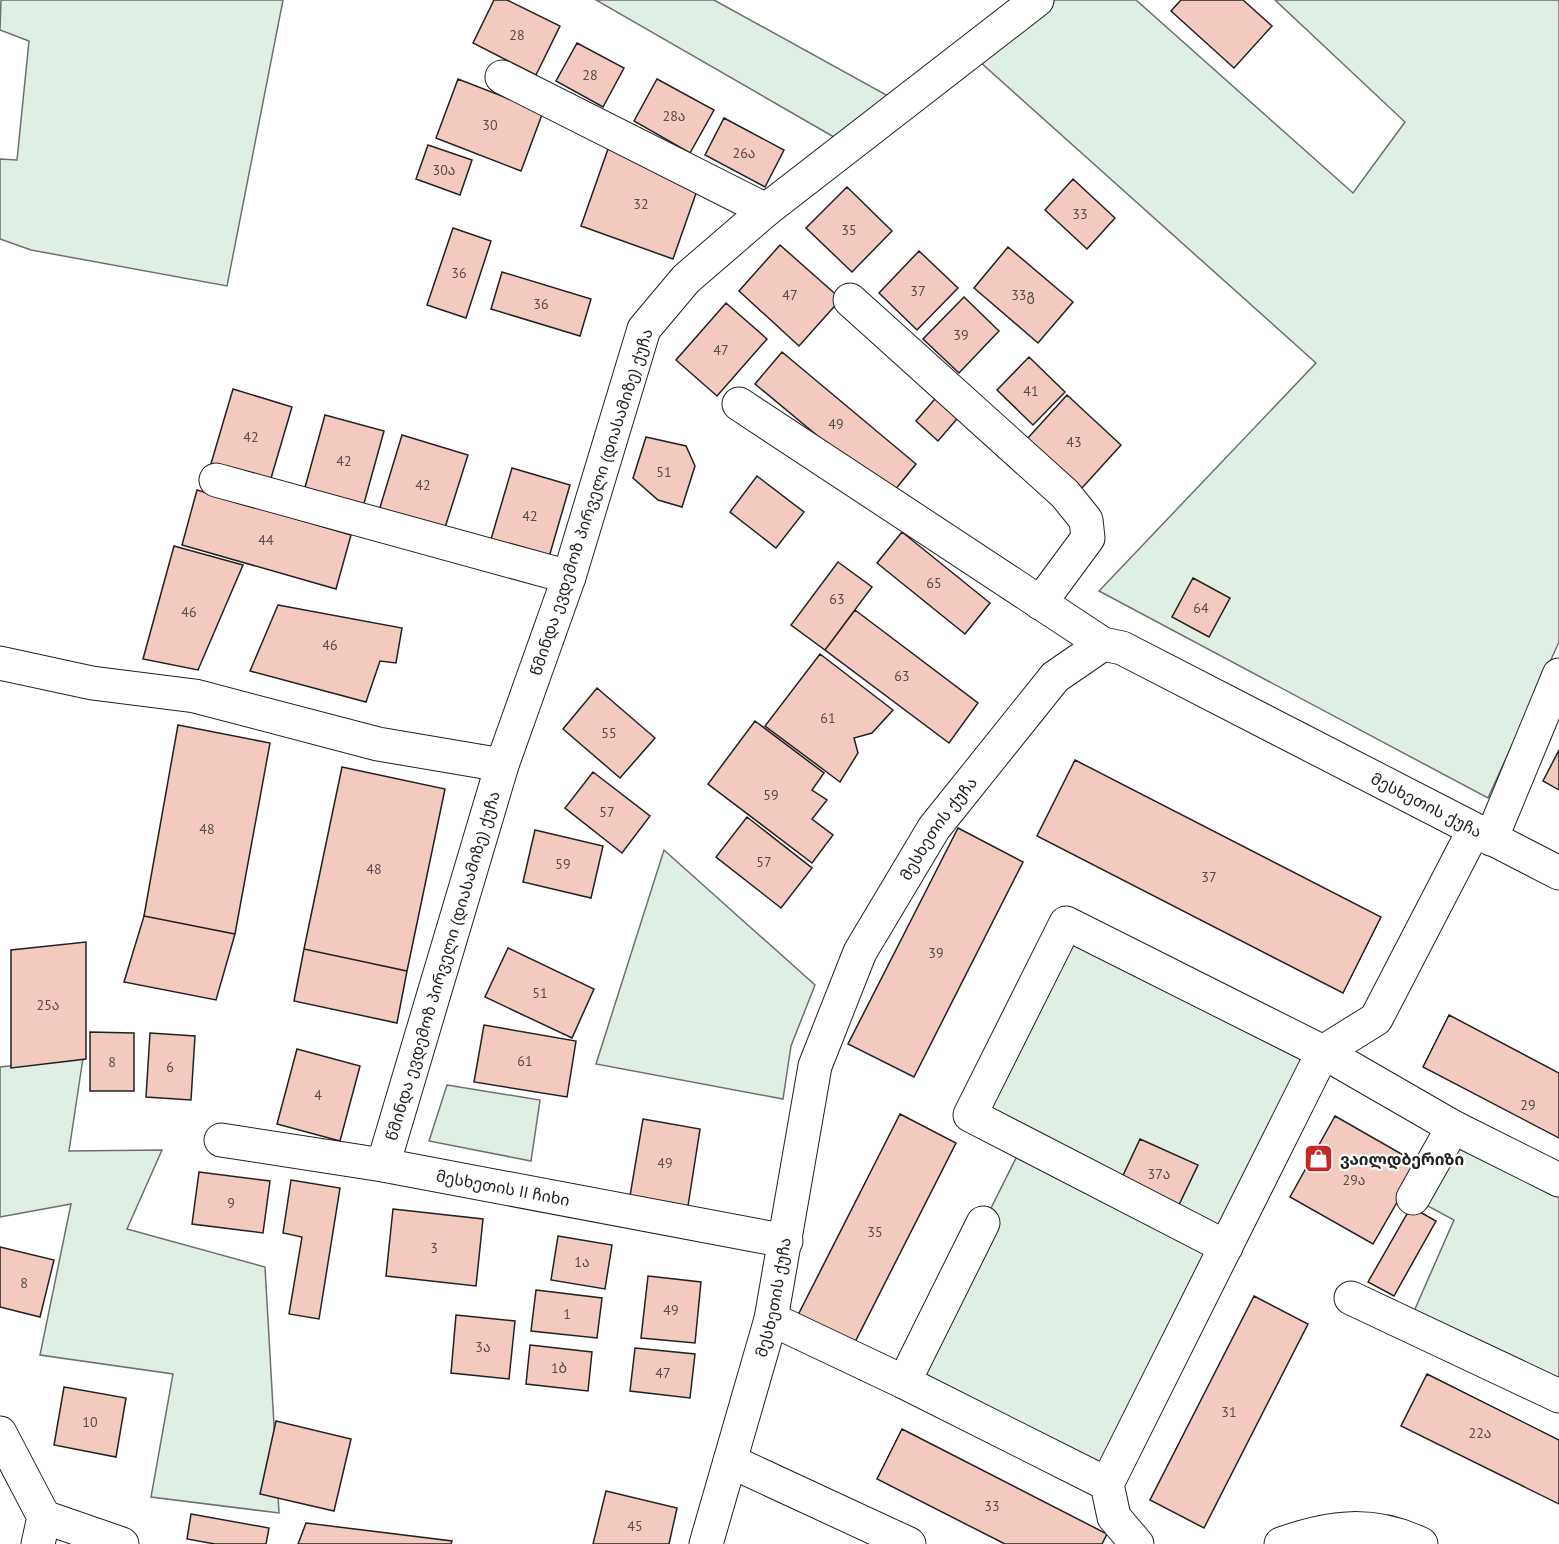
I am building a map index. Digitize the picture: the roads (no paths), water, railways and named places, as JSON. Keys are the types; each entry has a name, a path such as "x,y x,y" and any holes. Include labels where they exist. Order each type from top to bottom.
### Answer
{"street":[{"name":"წმინდა ევდემოზ პირველი (დიასამიზე) ქუჩა","path":"383,1165 502,765 569,577 644,329 686,279 766,210 1037,0"},
{"path":"502,77 766,210"},
{"path":"850,300 1065,494 1086,520 1088,538 1040,603"},
{"path":"739,404 1103,644"},
{"path":"216,480 569,577"},
{"name":"მესხეთის ქუჩა","path":"706,1544 771,1318 815,1066 860,951 934,828 1055,677 1103,644 1122,648 1559,873"},
{"path":"0,663 92,683 195,696 378,744 502,765"},
{"path":"1128,1540 1114,1517 1107,1484 1323,1052 1376,1019 1483,834 1559,675"},
{"path":"1226,1248 970,1115 1066,923 1323,1052 1454,1127 1559,1180"},
{"path":"1413,1198 1454,1127"},
{"name":"მესხეთის II ჩიხი","path":"220,1140 383,1165 786,1241"},
{"path":"904,1382 983,1223"},
{"path":"1351,1298 1559,1396"},
{"path":"771,1318 1107,1484"},
{"path":"0,1433 41,1531 122,1544"},
{"path":"730,1461 909,1544"},
{"path":"1281,1544 1349,1527 1409,1538"}],"place":[{"name":"ვაილდბერიზი","path":"1319,1159"}]}
